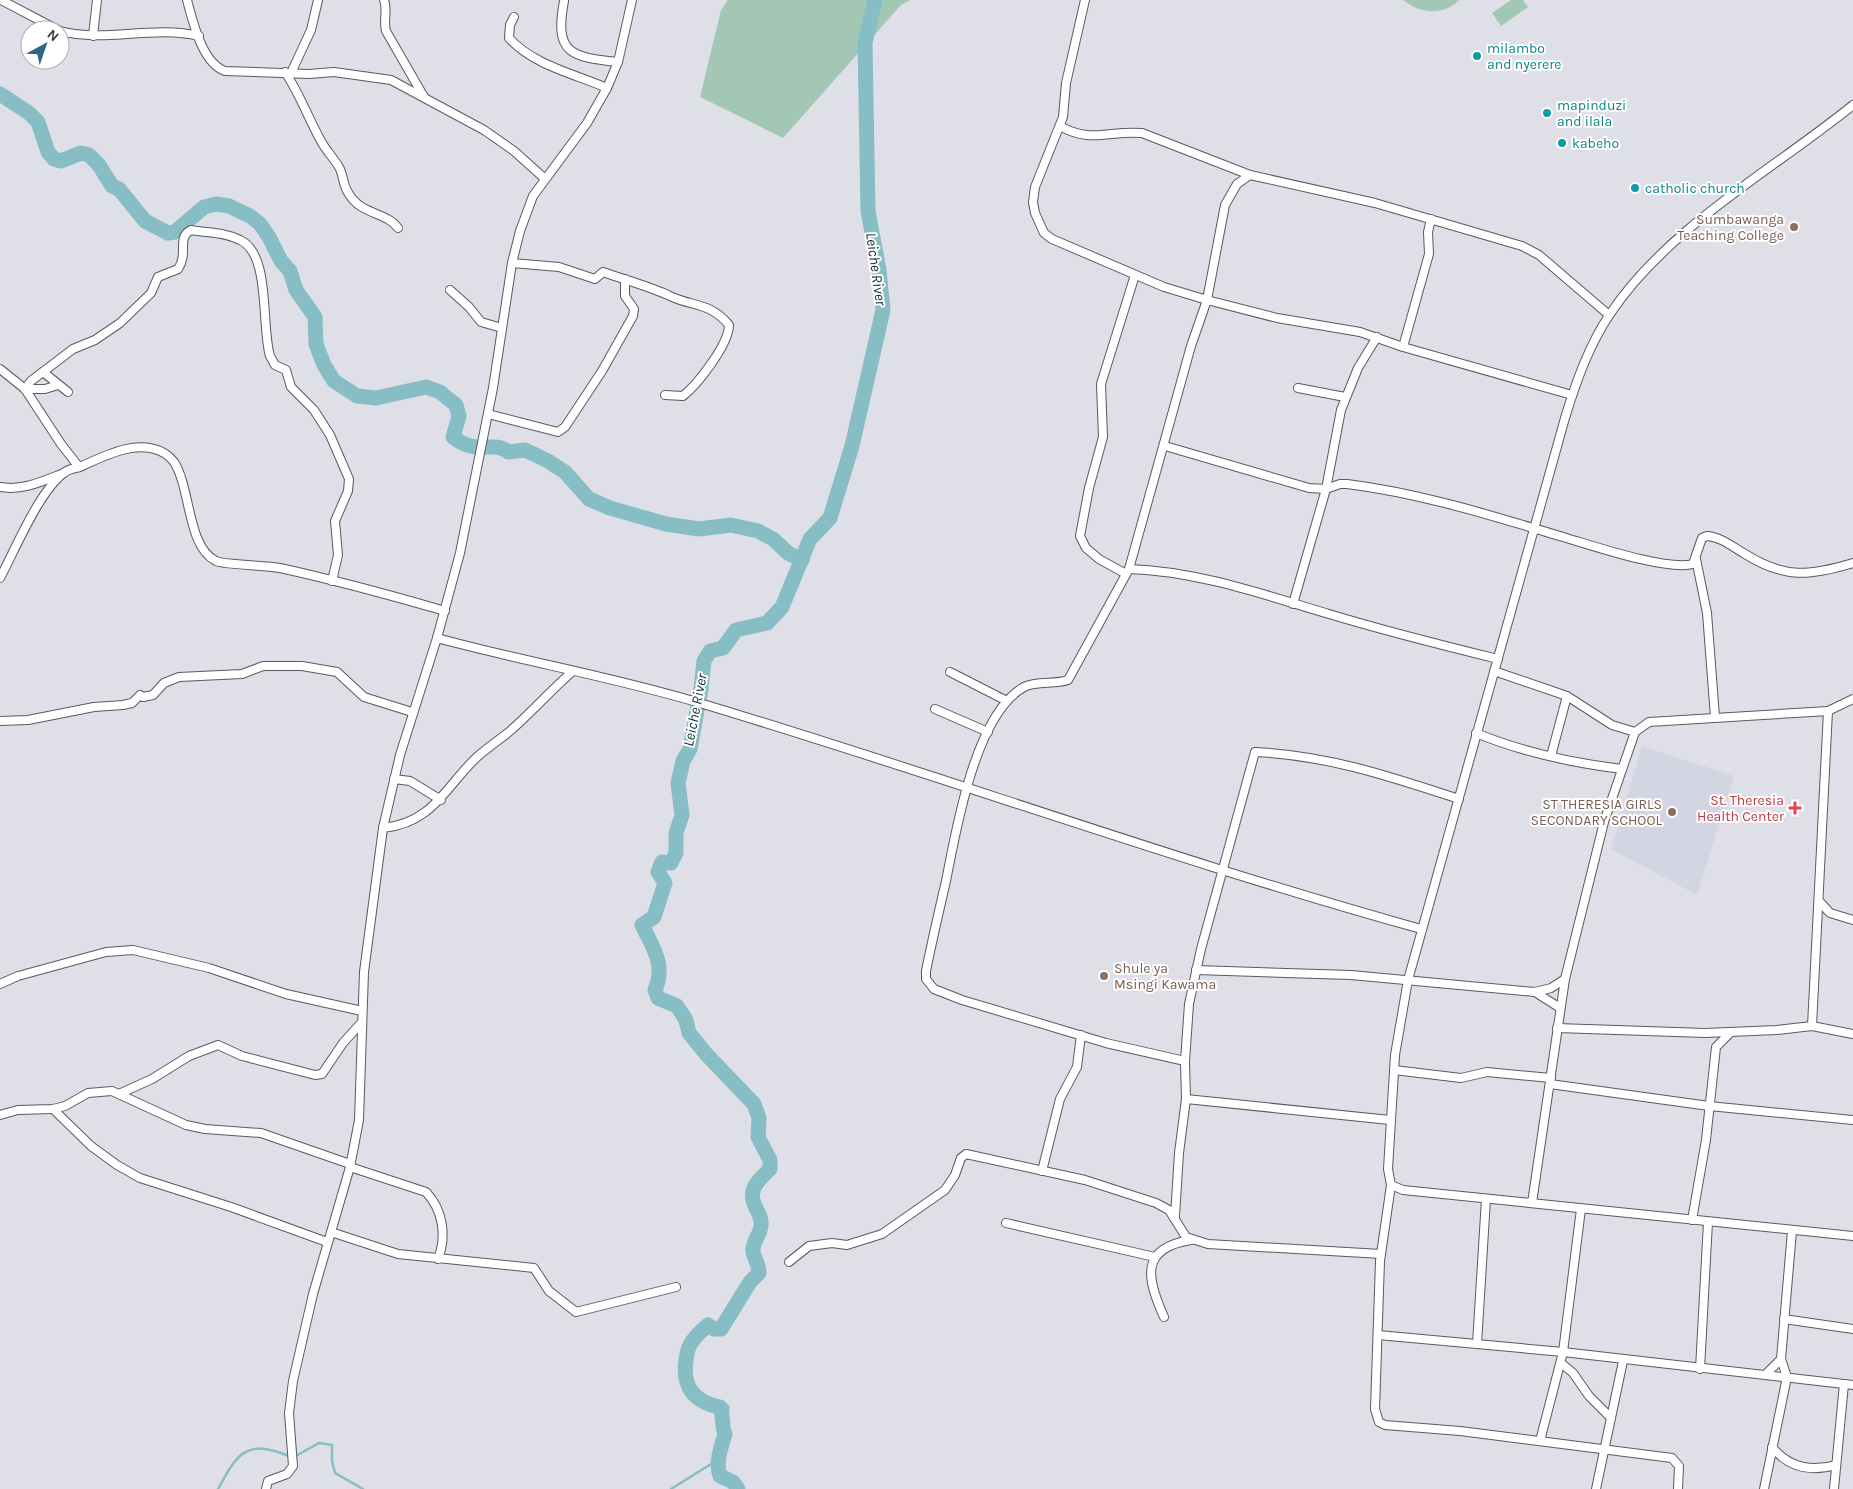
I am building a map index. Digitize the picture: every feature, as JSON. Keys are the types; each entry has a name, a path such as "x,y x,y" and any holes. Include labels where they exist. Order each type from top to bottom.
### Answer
{"street":[{"path":"2,0 40,20"},
{"path":"93,36 97,0"},
{"path":"187,0 199,36 210,60 219,69 225,71 288,73 334,72 380,77 404,85 500,141 544,178"},
{"path":"288,73 311,30 318,0"},
{"path":"384,0 386,7 384,24 386,31 426,98"},
{"path":"266,1489 268,1481 287,1474 293,1466 289,1413 293,1381 327,1242 350,1165 360,1099 362,1011 370,920 383,828 412,712 445,611 480,460 512,263 526,213 544,178 587,123 607,88 618,62 632,0"},
{"path":"1086,0 1066,83 1060,126 1035,187 1033,202 1039,223 1044,233 1052,240 1135,275 1206,300 1277,318 1343,327 1403,347 1572,395"},
{"path":"564,1 561,25 565,45 569,51 582,58 618,62"},
{"path":"514,17 510,24 509,38 516,45 553,66 607,88"},
{"path":"70,32 93,36 171,32 199,36"},
{"path":"288,73 322,142 341,172 343,185 349,195 368,212 388,218 398,228"},
{"path":"1678,1489 1679,1466 1672,1458 1460,1431 1391,1426 1379,1422 1375,1409 1381,1254 1391,1185 1388,1169 1394,1070 1408,980 1421,929 1572,395 1593,342 1630,285 1658,257 1736,192 1853,105"},
{"path":"1060,126 1081,135 1098,137 1127,131 1142,133 1250,175 1375,203 1522,246 1539,255 1609,315"},
{"path":"1185,1061 1106,1043 962,1000 934,989 926,979 965,789 988,732 1007,701 1024,687 1034,684 1058,684 1068,680 1128,572 1165,446 1191,346 1206,300 1225,205 1237,184 1250,175"},
{"path":"1403,347 1430,254 1428,232 1431,219"},
{"path":"25,389 31,381 73,349 95,340 120,323 151,293 158,277 178,268 184,257 182,241 187,232 191,230 225,235 245,242 257,258 270,356 275,365 286,370 291,387 323,423 349,479 348,492 335,521 338,555 332,580"},
{"path":"512,263 559,267 592,279 604,272 670,296 707,306 728,325 727,338 690,390 683,396 665,395"},
{"path":"1135,275 1101,384 1103,437 1089,488 1080,536 1086,548 1099,559 1128,572 1180,574 1368,626 1498,659"},
{"path":"488,414 558,432 565,427 602,371 633,316 634,310 625,296 625,279"},
{"path":"450,290 469,307 481,322 502,328"},
{"path":"1293,604 1326,489 1345,397 1358,368 1376,337"},
{"path":"0,369 25,389 61,444 79,467"},
{"path":"43,372 68,392"},
{"path":"25,389 45,388 58,384"},
{"path":"1298,388 1345,397"},
{"path":"1165,446 1286,483 1326,489 1340,484 1347,484 1390,492 1535,529 1610,551 1678,565 1693,564 1702,538 1707,536 1722,540 1758,562 1782,572 1796,574 1816,572 1853,563"},
{"path":"0,487 17,488 32,485 103,456 133,447 156,449 170,458 179,472 188,497 193,525 207,556 218,562 272,567 332,580 445,611"},
{"path":"0,578 37,509 51,487 65,472"},
{"path":"1696,559 1707,614 1715,717"},
{"path":"437,638 645,687 705,704 886,760 965,789 1047,812 1126,840 1421,929"},
{"path":"0,721 28,720 94,707 123,705 132,703 140,696 153,695 164,683 179,677 242,674 258,666 280,665 330,669 343,675 364,697 412,712"},
{"path":"383,828 396,827 415,820 441,800 478,757 573,671"},
{"path":"1494,671 1567,696 1612,725 1635,732"},
{"path":"950,672 1007,701"},
{"path":"1551,756 1567,696"},
{"path":"1532,1203 1565,979 1604,822 1635,732 1649,722 1828,711 1853,699"},
{"path":"935,709 988,732"},
{"path":"1812,1026 1828,711"},
{"path":"1476,733 1519,748 1551,756 1622,769"},
{"path":"1175,1216 1179,1153 1186,1099 1185,1061 1190,1004 1196,970 1255,752 1289,754 1353,766 1459,799"},
{"path":"394,779 410,781 441,800"},
{"path":"1819,901 1830,914 1853,920"},
{"path":"0,984 18,976 106,952 133,950 225,973 286,994 362,1011"},
{"path":"1196,970 1351,975 1534,992 1547,990 1565,979"},
{"path":"1534,992 1560,1008"},
{"path":"121,1093 152,1079 189,1056 218,1046 263,1062 314,1075 322,1074 343,1043 361,1023"},
{"path":"1557,1028 1706,1033 1812,1026 1853,1034"},
{"path":"1692,1220 1706,1140 1716,1047 1731,1032"},
{"path":"1706,1033 1716,1047"},
{"path":"1042,1172 1060,1099 1077,1067 1081,1034"},
{"path":"1394,1070 1461,1078 1487,1072 1709,1106 1853,1120"},
{"path":"0,1115 18,1110 53,1109 65,1106 88,1093 112,1090 162,1115 186,1124 205,1129 261,1133 426,1192 436,1207 444,1229 438,1259"},
{"path":"1186,1099 1390,1120"},
{"path":"53,1109 91,1146 140,1178 231,1207 327,1242"},
{"path":"789,1262 809,1246 832,1243 847,1245 882,1234 945,1190 952,1180 961,1158 966,1154 1085,1180 1156,1203 1170,1210 1182,1231 1191,1240"},
{"path":"1391,1185 1403,1190 1853,1236"},
{"path":"1477,1344 1486,1199"},
{"path":"1540,1441 1563,1352 1581,1209"},
{"path":"1700,1369 1708,1222"},
{"path":"1006,1223 1155,1257"},
{"path":"1764,1489 1787,1377 1781,1359 1792,1231"},
{"path":"331,1232 398,1254 534,1268 548,1291 576,1312 676,1287"},
{"path":"1164,1317 1150,1277 1150,1267 1155,1257 1168,1246 1191,1240 1208,1244 1381,1254"},
{"path":"1784,1319 1853,1329"},
{"path":"1378,1335 1563,1352 1623,1361 1766,1374 1853,1385"},
{"path":"1766,1374 1781,1359"},
{"path":"1596,1489 1623,1361"},
{"path":"1561,1363 1611,1418"},
{"path":"1834,1489 1844,1384"},
{"path":"1772,1448 1786,1460 1806,1469 1836,1465"}],"shaded area":[{"name":"ST THERESIA GIRLS SECONDARY SCHOOL","path":"1642,746 1734,776 1697,895 1611,849"}],"green space":[{"path":"728,0 910,0 901,5 783,138 700,97 721,10"},
{"path":"1403,0 1459,0 1446,9 1432,11 1417,8"},
{"path":"1511,0 1523,0 1528,7 1501,26 1492,13"},
{"path":"700,1397 715,1404 726,1403 730,1406 729,1418 724,1421 731,1429 730,1437 727,1438 720,1434 715,1420 718,1415 698,1400"}],"waterway":[{"name":"Leiche River","path":"738,1489 733,1482 720,1476 718,1466 719,1455 725,1434 720,1407 703,1401 692,1392 688,1385 685,1370 688,1351 692,1342 708,1325 714,1329 721,1329 750,1282 759,1273 753,1248 760,1232 761,1222 752,1195 755,1185 770,1169 770,1160 758,1137 759,1118 754,1104 707,1055 689,1033 686,1020 677,1006 658,998 655,990 658,981 659,965 654,949 642,925 654,917 665,883 658,872 662,862 671,863 676,853 676,833 682,815 678,783 683,761 690,749 704,661 710,651 723,648 736,630 767,623 782,607 810,539 830,518 852,446 883,310 879,270 868,211 865,43 875,0"},
{"path":"0,94 29,113 38,122 48,152 54,159 61,161 81,153 89,155 99,165 112,186 119,189 145,221 168,233 175,232 204,207 216,204 229,206 250,216 260,224 281,261 290,271 296,290 315,317 316,344 324,365 334,381 357,396 376,398 426,387 440,392 456,405 459,416 453,437 464,444 476,447 497,447 508,452 525,450 565,472 589,499 610,508 666,524 699,529 731,525 758,531 773,539 788,553 802,560"},
{"path":"294,1457 319,1443 332,1445 332,1461 335,1473 363,1489"},
{"path":"218,1489 237,1458 244,1453 253,1449 262,1449 289,1456"},
{"path":"671,1489 719,1459"}],"place":[{"name":"milambo and nyerere","path":"1477,56"},
{"name":"mapinduzi and ilala","path":"1547,113"},
{"name":"kabeho","path":"1562,143"},
{"name":"catholic church","path":"1635,188"},
{"name":"Sumbawanga Teaching College","path":"1794,227"},
{"name":"St. Theresia Health Center","path":"1795,808"},
{"name":"ST THERESIA GIRLS SECONDARY SCHOOL","path":"1672,812"},
{"name":"Shule ya Msingi Kawama","path":"1104,976"}]}
